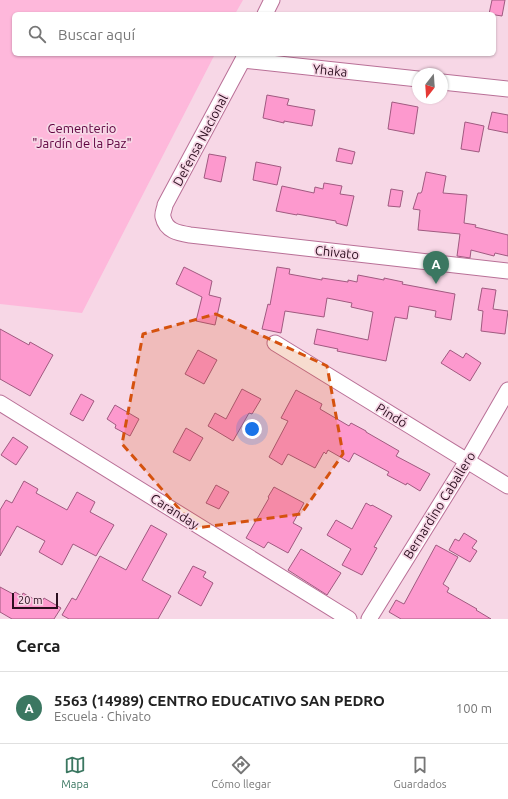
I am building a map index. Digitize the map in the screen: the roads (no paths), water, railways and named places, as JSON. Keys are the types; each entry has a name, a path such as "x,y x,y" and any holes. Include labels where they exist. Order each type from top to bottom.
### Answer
{"street":[{"path":"266,12 272,0"},
{"name":"Yhaka","path":"244,57 412,78"},
{"name":"Defensa Nacional","path":"167,227 162,216 166,205 244,57"},
{"path":"448,83 508,89"},
{"name":"Chivato","path":"167,227 176,232 190,235 508,271"},
{"name":"Pindó","path":"275,343 508,486"},
{"name":"Bernardino Caballero","path":"369,619 467,461 508,390"},
{"name":"Caranday","path":"0,403 349,619"}],"place":[{"name":"5563 (14989) CENTRO EDUCATIVO SAN PEDRO","path":"436,284"}],"park label":[{"name":"Cementerio \"Jardín de la Paz\"","path":"82,136"}]}
